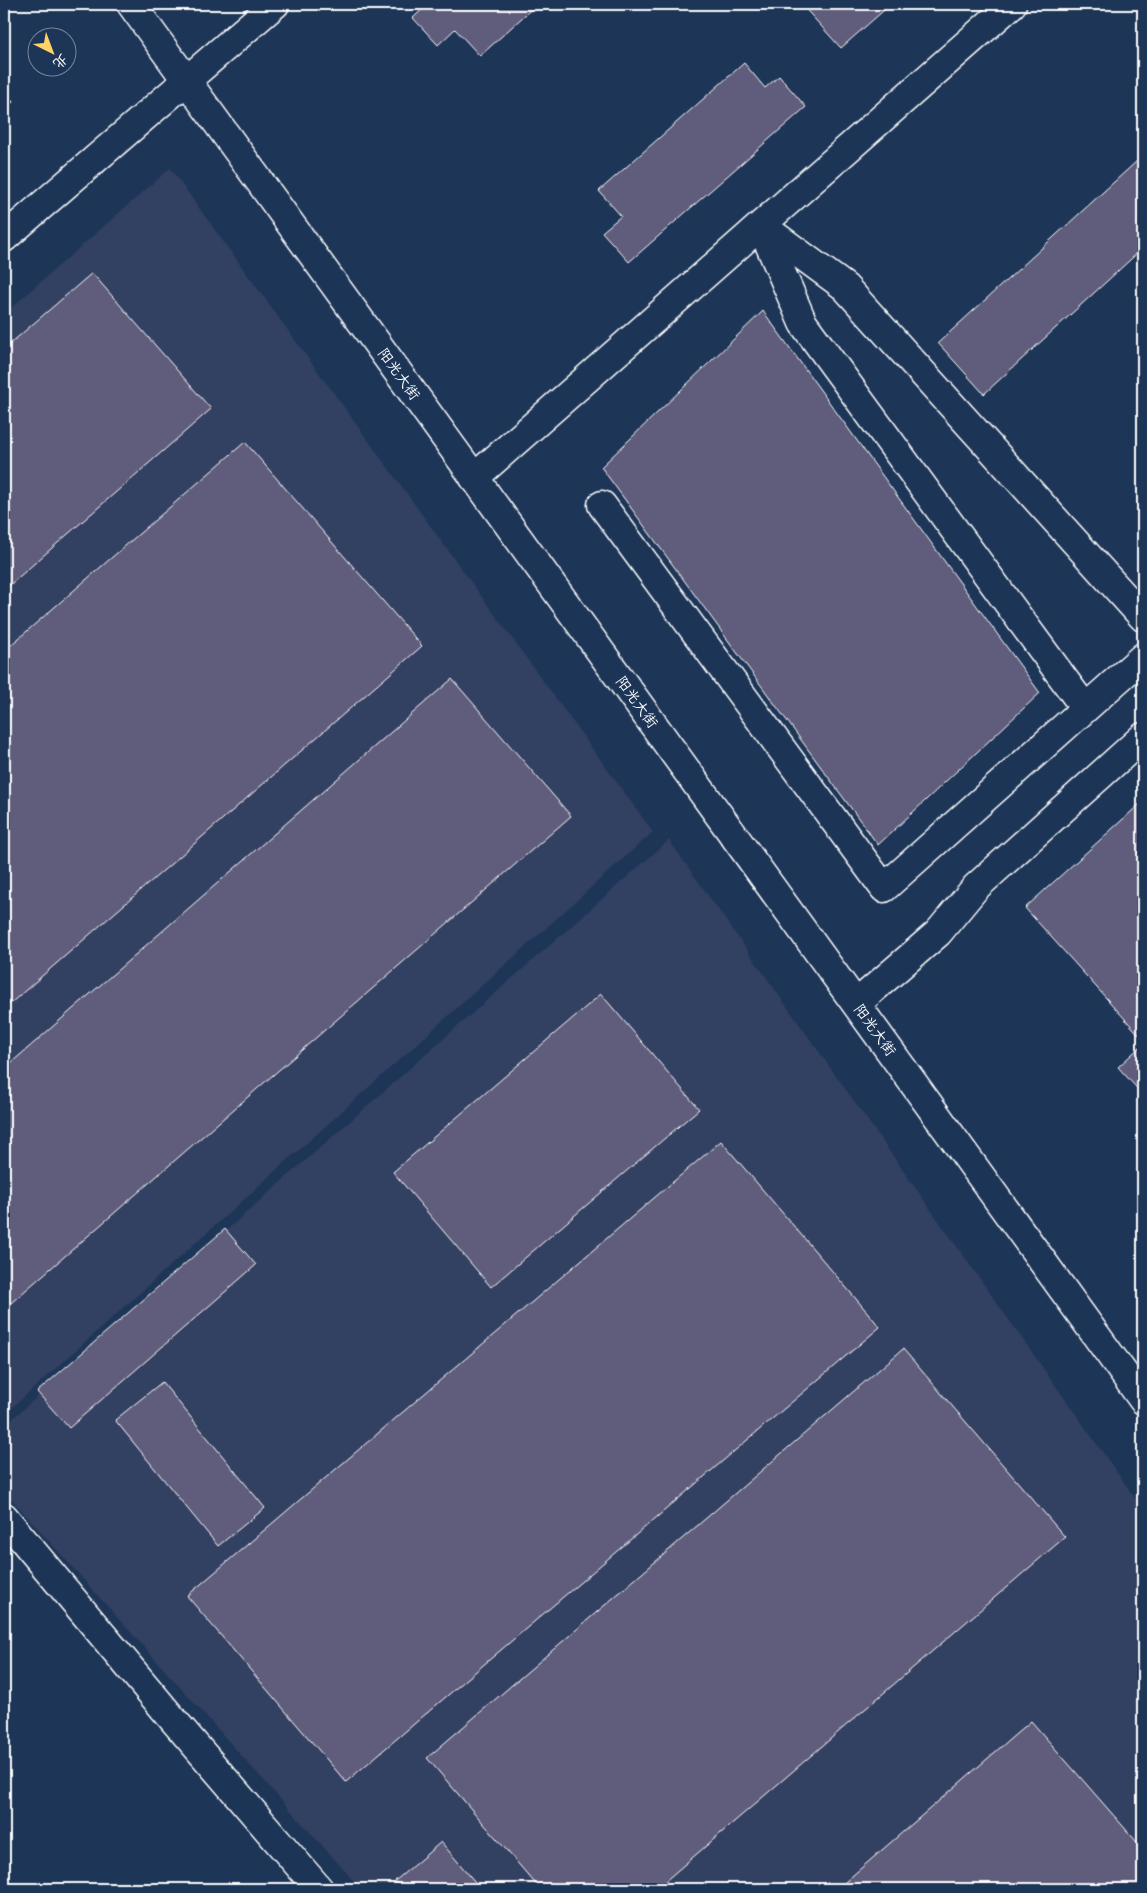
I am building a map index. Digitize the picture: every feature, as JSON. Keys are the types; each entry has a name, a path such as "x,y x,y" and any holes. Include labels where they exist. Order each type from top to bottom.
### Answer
{"street":[{"name":"阳光大街","path":"131,4 1143,1400"},
{"path":"4,238 275,4"},
{"path":"474,478 1012,4"},
{"path":"761,225 845,287 1143,617"},
{"path":"761,225 803,323 1085,708"},
{"path":"602,505 884,888 1143,657"},
{"path":"856,1004 938,933 976,887 1143,737"},
{"path":"4,1517 171,1717 319,1889"}],"shaded area":[{"path":"170,168 653,832 4,1415 4,314"},
{"path":"669,840 1143,1509 1143,1889 361,1889 4,1491 4,1426"}],"building":[{"path":"428,4 537,4 480,56 455,29 438,45 413,18"},
{"path":"801,4 891,4 841,48"},
{"path":"744,63 765,88 779,76 806,107 629,262 602,232 621,216 599,191"},
{"path":"4,90 13,102 4,110"},
{"path":"1137,161 1143,169 1143,248 984,394 938,343"},
{"path":"92,273 211,409 4,590 4,349"},
{"path":"763,311 1040,693 878,845 601,467"},
{"path":"245,442 422,646 4,1009 4,651"},
{"path":"452,679 571,816 4,1309 4,1069"},
{"path":"1143,801 1143,1039 1025,908"},
{"path":"601,994 699,1109 491,1287 393,1172"},
{"path":"1143,1044 1143,1095 1118,1067"},
{"path":"721,1141 880,1327 346,1782 187,1596"},
{"path":"225,1229 256,1265 69,1428 37,1392"},
{"path":"903,1349 1065,1537 656,1889 540,1889 427,1758"},
{"path":"162,1382 265,1508 218,1546 115,1420"},
{"path":"1031,1721 1143,1849 1143,1889 837,1889"},
{"path":"441,1842 481,1889 402,1889 395,1881"}]}
